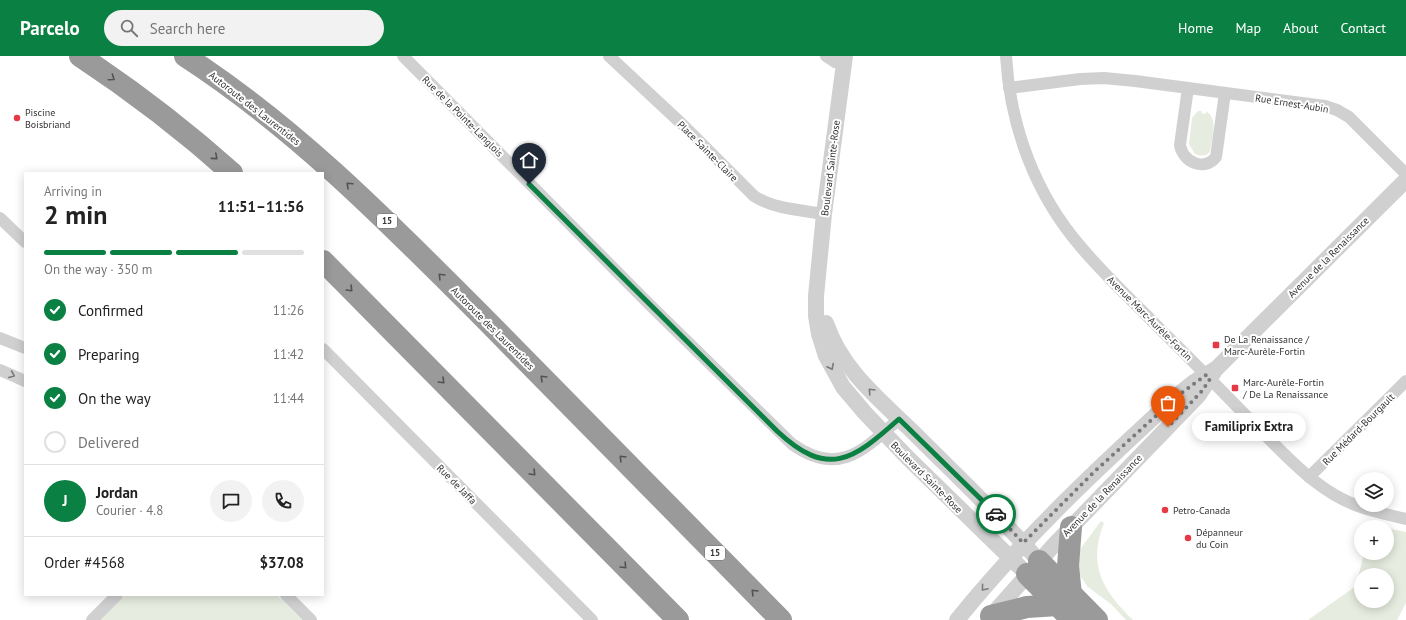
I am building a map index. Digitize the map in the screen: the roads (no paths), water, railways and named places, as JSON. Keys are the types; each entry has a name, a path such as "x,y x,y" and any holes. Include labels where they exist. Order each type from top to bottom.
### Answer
{"highway":[{"path":"80,56 164,116 231,172"},
{"name":"Autoroute des Laurentides","path":"186,56 250,102 313,153 361,197 523,358 781,620"},
{"path":"324,262 678,620"},
{"path":"1067,607 1071,527"},
{"path":"1033,568 1067,607"},
{"path":"989,618 1027,607 1067,607 1096,620"}],"street":[{"name":"Rue de la Pointe-Langlois","path":"403,56 645,300 792,444 816,458 833,460 850,455 869,445 899,419"},
{"name":"Place Sainte-Claire","path":"609,56 684,126 754,196 760,200 782,207 824,214"},
{"path":"826,56 835,62 844,60"},
{"name":"Avenue Marc-Aurèle-Fortin","path":"1006,56 1009,88 1016,123 1027,157 1041,188 1058,217 1074,239 1089,256 1211,374 1276,446 1309,477 1337,496 1351,503 1372,511 1406,519"},
{"name":"Boulevard Sainte-Rose","path":"844,60 824,214 818,280 816,316 819,334 826,356 843,387 908,458 1017,550 1033,568"},
{"name":"Rue Ernest-Aubin","path":"1009,88 1072,80 1104,78 1325,106 1337,110 1354,122 1406,174"},
{"path":"1188,88 1180,145 1182,151 1193,162 1200,165 1211,162 1216,157 1225,93"},
{"name":"Avenue de la Renaissance","path":"1017,550 1102,465 1180,394 1211,374 1406,180"},
{"path":"0,218 24,241"},
{"name":"Boulevard Sainte-Rose","path":"818,280 821,307 828,330 836,348 848,366 899,419 989,506 1017,550"},
{"path":"0,338 24,348"},
{"name":"Rue de Jaffa","path":"324,350 592,620"},
{"path":"0,370 24,380"},
{"name":"Avenue de la Renaissance","path":"1033,568 1198,396 1211,374"},
{"name":"Rue Médard-Bourgault","path":"1309,477 1406,381"},
{"path":"958,620 1017,550"},
{"path":"989,618 1033,568"},
{"path":"92,620 116,596"},
{"path":"290,597 311,620"}],"place":[{"name":"Piscine Boisbriand","path":"17,118"},
{"name":"De La Renaissance / Marc-Aurèle-Fortin","path":"1216,345"},
{"name":"Marc-Aurèle-Fortin / De La Renaissance","path":"1235,388"},
{"name":"Familiprix Extra","path":"1168,427"},
{"name":"Petro-Canada","path":"1165,510"},
{"name":"Dépanneur du Coin","path":"1188,538"}]}
